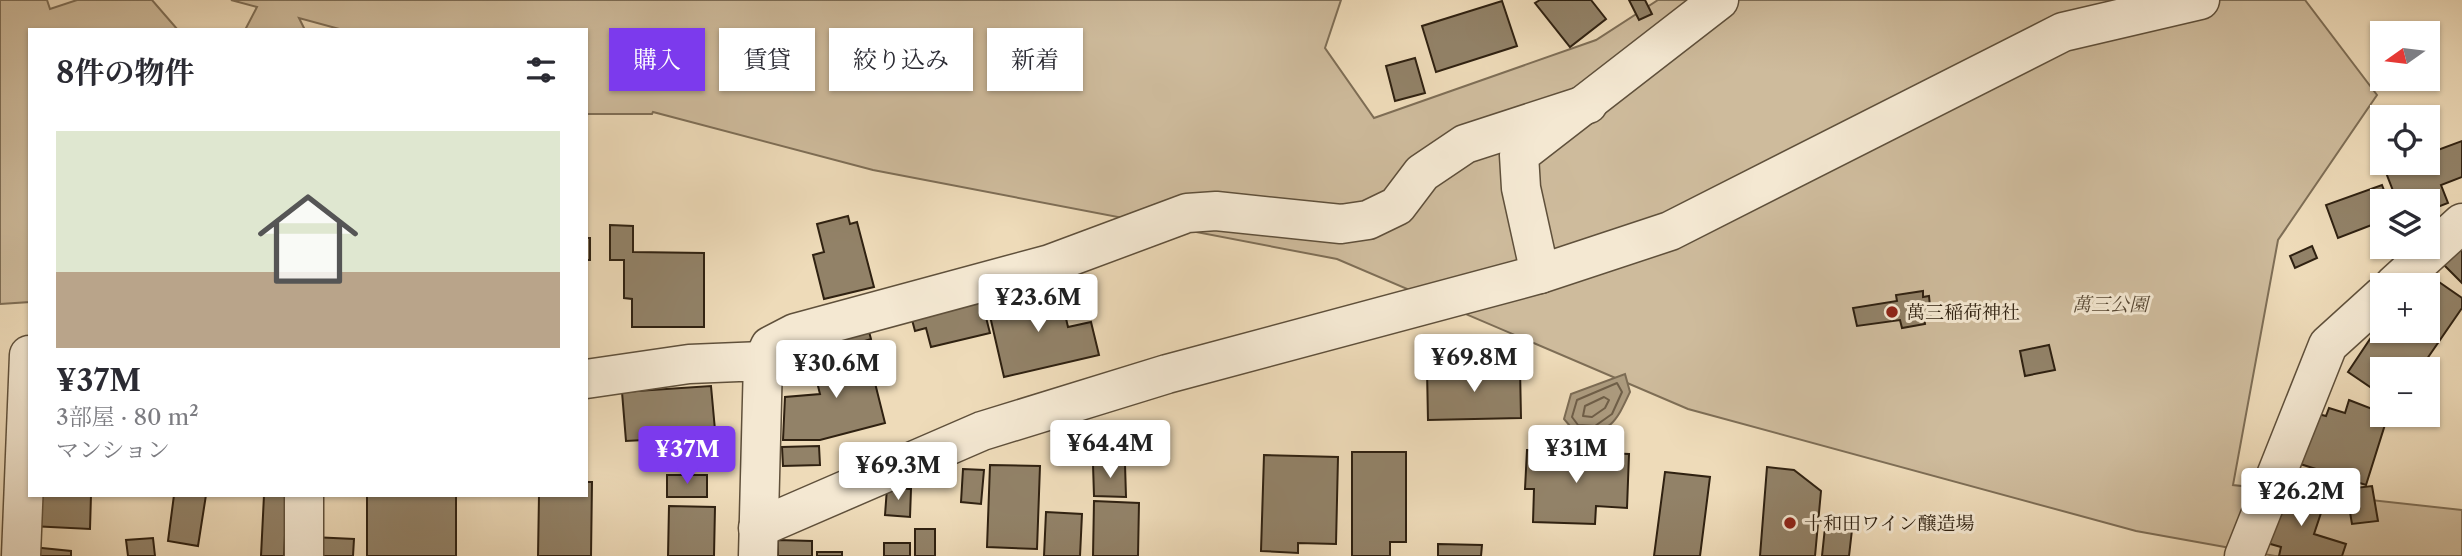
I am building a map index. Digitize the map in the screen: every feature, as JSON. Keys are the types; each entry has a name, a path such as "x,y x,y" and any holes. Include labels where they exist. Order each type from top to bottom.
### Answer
{"street":[{"path":"1540,274 1521,188 1519,155 1719,0"},
{"path":"1588,104 1465,144 1422,173 1397,206 1368,220 1341,223 1216,211 1187,214 1050,264 795,332 770,346 763,361 758,542 982,431 1167,374 1540,274 1670,231 2063,32 2200,0"},
{"path":"2407,273 2462,223"},
{"path":"2244,556 2328,345 2370,307"},
{"path":"0,360 28,355"},
{"path":"588,379 689,364 763,361"},
{"path":"21,556 28,400"},
{"path":"304,497 304,556"}],"green space":[{"path":"0,0 47,0 50,9 77,0 152,0 176,28 28,28 28,302 0,304"},
{"name":"萬三公園","path":"231,0 1341,0 1325,48 1374,118 1596,40 1658,0 2305,0 2370,86 2370,91 2377,95 2278,240 2233,485 2462,510 2462,556 2275,556 2136,531 1688,409 1337,259 873,170 653,112 588,114 588,28 336,28 299,18 304,28 246,28 257,7"}],"water":[{"path":"1625,374 1630,392 1616,419 1604,429 1575,432 1564,419 1571,394"}],"building":[{"path":"1540,0 1591,0 1606,19 1570,47 1535,3"},
{"path":"1629,0 1645,0 1652,14 1639,20"},
{"path":"1502,1 1517,46 1436,72 1422,26"},
{"path":"1415,58 1425,93 1395,101 1386,66"},
{"path":"2462,141 2462,177 2441,185 2448,203 2440,206 2440,189 2392,189 2387,175 2440,175 2440,149"},
{"path":"2370,189 2370,226 2338,238 2326,205"},
{"path":"848,216 850,224 857,222 874,287 824,299 813,255 824,252 817,224"},
{"path":"610,225 633,226 633,252 704,253 704,327 632,327 632,299 624,298 624,260 610,260"},
{"path":"588,238 590,238 588,260"},
{"path":"2462,242 2462,283 2442,263"},
{"path":"2312,246 2317,258 2295,268 2290,256"},
{"path":"2440,283 2462,298 2462,308 2440,340"},
{"path":"1046,289 1048,300 1061,297 1068,327 1091,322 1099,355 1004,377 987,303"},
{"name":"萬三稲荷神社","path":"1923,291 1923,297 1929,296 1931,317 1924,318 1925,324 1902,328 1900,320 1857,326 1853,308 1897,301 1896,295"},
{"path":"981,298 990,333 931,347 926,328 915,331 911,316"},
{"path":"867,324 871,339 824,354 819,338"},
{"path":"2370,339 2370,343 2438,343 2428,357 2370,357 2370,387 2348,372"},
{"path":"2049,345 2055,370 2025,376 2020,351"},
{"path":"866,347 885,423 820,440 783,440 785,397 820,394 812,362"},
{"path":"1520,368 1521,418 1428,420 1427,370"},
{"path":"711,386 715,430 663,433 663,439 626,441 622,392"},
{"path":"2349,400 2370,408 2370,427 2384,427 2366,485 2294,462 2310,412 2326,416 2329,408 2345,413"},
{"path":"819,446 820,465 783,466 782,447"},
{"path":"1527,450 1629,454 1627,508 1596,506 1595,524 1533,522 1534,489 1525,489"},
{"path":"1352,452 1406,452 1406,542 1390,542 1390,556 1352,556"},
{"path":"1264,455 1338,457 1336,544 1298,543 1298,553 1261,551"},
{"path":"1093,464 1125,464 1126,497 1094,496"},
{"path":"990,465 1040,466 1037,549 987,547"},
{"name":"十和田ワイン醸造場","path":"1767,467 1794,470 1821,491 1815,556 1760,556"},
{"path":"963,469 984,470 981,504 961,502"},
{"path":"1665,472 1710,477 1700,556 1654,556"},
{"path":"667,475 707,475 707,497 667,497"},
{"path":"588,482 592,482 591,556 538,556 539,497 588,497"},
{"path":"2372,486 2378,521 2352,524 2346,489"},
{"path":"887,488 911,489 910,517 885,515"},
{"path":"2285,488 2325,501 2314,534 2346,544 2342,556 2279,556 2281,547 2267,543"},
{"path":"32,497 91,497 90,529 31,526"},
{"path":"174,497 206,497 198,546 168,541"},
{"path":"264,497 287,497 284,556 261,556"},
{"path":"367,497 456,497 456,556 367,556"},
{"path":"1094,501 1139,503 1138,556 1093,556"},
{"path":"669,506 715,507 714,556 668,556"},
{"path":"1046,512 1082,514 1080,556 1044,556"},
{"path":"1826,518 1853,521 1849,556 1822,556"},
{"path":"915,529 935,529 935,556 915,556"},
{"path":"312,537 354,539 353,556 311,556"},
{"path":"153,538 155,556 128,556 126,540"},
{"path":"778,540 812,541 812,556 778,556"},
{"path":"884,543 910,543 910,556 884,556"},
{"path":"1438,544 1482,545 1481,556 1438,556"},
{"path":"32,547 71,551 71,556 32,556"},
{"path":"817,552 842,552 842,556 817,556"}],"place":[{"name":"萬三稲荷神社","path":"1892,312"},
{"name":"十和田ワイン醸造場","path":"1790,523"}]}
